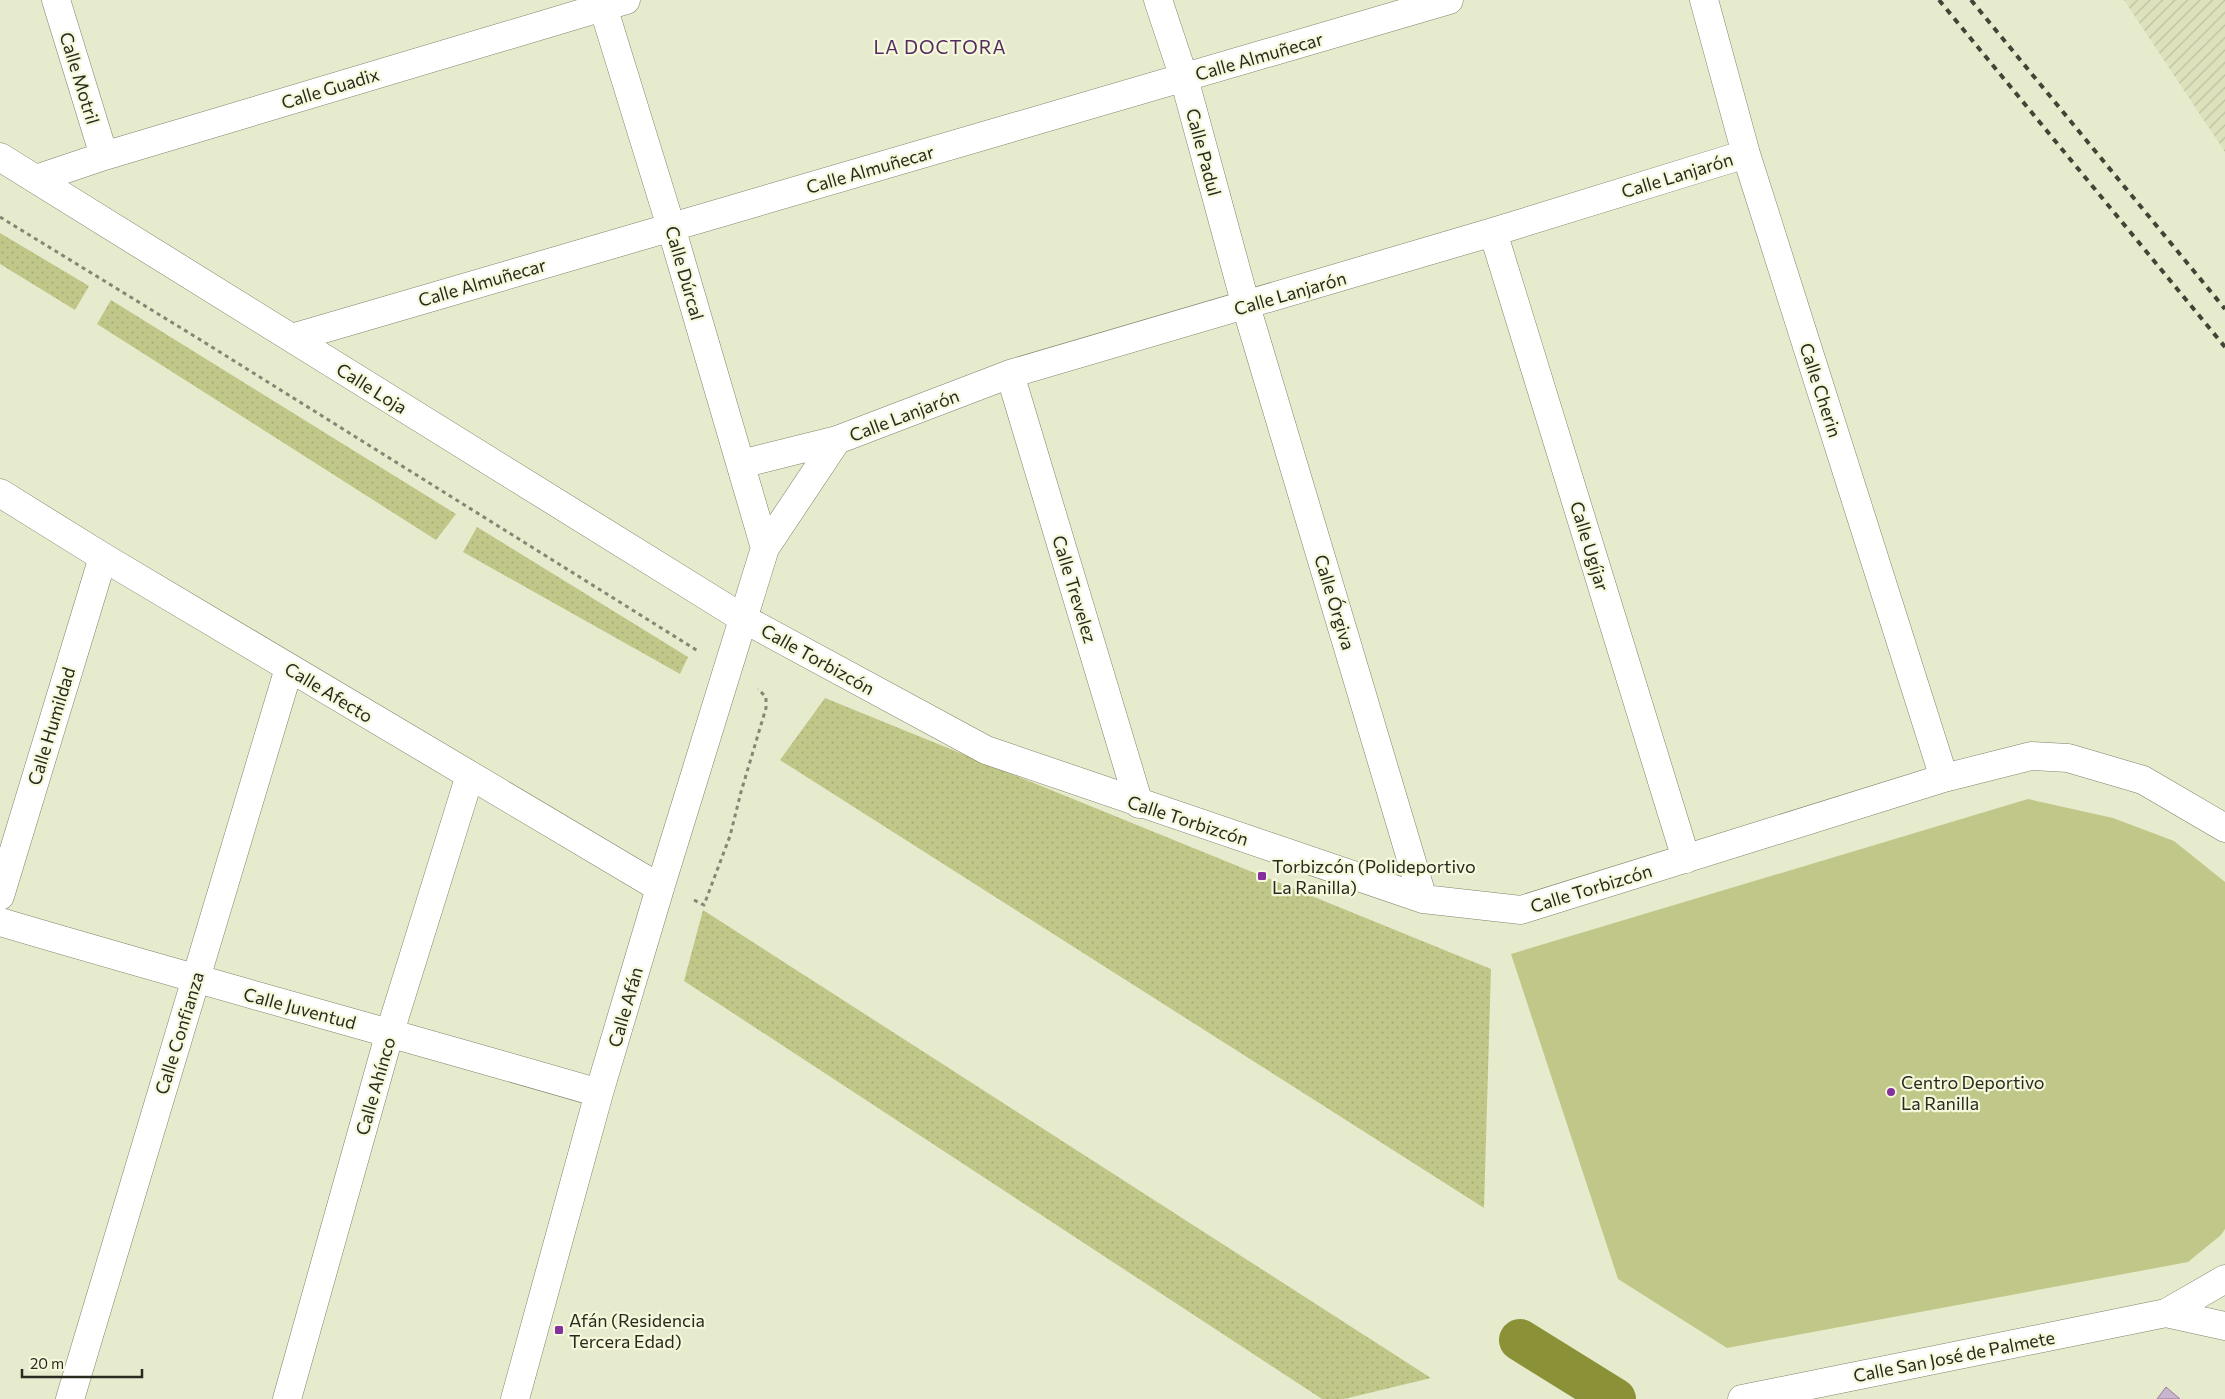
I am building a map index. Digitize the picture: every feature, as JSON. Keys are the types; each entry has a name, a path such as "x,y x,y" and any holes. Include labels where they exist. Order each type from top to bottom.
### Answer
{"street":[{"name":"Calle Motril","path":"56,0 104,156"},
{"name":"Calle Padul","path":"1158,0 1184,78 1246,306"},
{"name":"Calle Almuñecar","path":"292,338 1449,0"},
{"name":"Calle Cherin","path":"1704,0 1746,154 1944,778"},
{"name":"Calle Guadix","path":"36,179 104,156 610,2"},
{"name":"Calle Dúrcal","path":"610,2 671,226 765,548"},
{"name":"Calle Lanjarón","path":"741,464 837,440 1010,374 1246,306 1746,154"},
{"name":"Calle Loja","path":"0,157 744,619"},
{"name":"Calle Ugíjar","path":"1493,232 1686,859"},
{"name":"Calle Órgiva","path":"1246,306 1423,899"},
{"name":"Calle Trevelez","path":"1010,374 1139,804"},
{"name":"Calle Lanjarón","path":"744,619 765,548 837,440"},
{"name":"Calle Afecto","path":"0,493 103,557 660,888"},
{"name":"Calle Humildad","path":"0,896 103,557"},
{"name":"Calle Torbizcón","path":"744,619 986,750 1139,804 1423,899 1521,910 1944,778 2031,756 2068,758 2143,780 2225,828"},
{"name":"Calle Afán","path":"516,1399 599,1093 660,888 744,619"},
{"name":"Calle Confianza","path":"70,1399 289,668"},
{"name":"Calle Ahínco","path":"287,1399 390,1032 470,775"},
{"name":"Calle Juventud","path":"0,922 196,980 390,1032 599,1093"},
{"name":"Calle San José de Palmete","path":"1754,1396 2166,1313 2225,1279"},
{"name":"Calle San José de Palmete","path":"2166,1313 2225,1326"}],"path":[{"path":"0,217 307,406 760,690 766,697 766,708 740,792 730,836 704,905 687,896"}],"shaded area":[{"path":"2124,0 2225,0 2225,152"}],"green space":[{"path":"0,233 89,286 75,310 0,264"},
{"path":"111,300 456,514 436,540 97,324"},
{"path":"477,527 688,657 680,674 463,552"},
{"path":"825,698 1491,969 1484,1208 780,760"},
{"name":"Centro Deportivo La Ranilla","path":"2028,799 2113,818 2174,841 2225,882 2225,1229 2221,1235 2188,1262 1727,1348 1618,1279 1511,954"},
{"path":"703,910 1431,1378 1344,1399 1322,1399 684,981"}],"building":[{"path":"2166,1387 2180,1399 2157,1399"}],"waterway":[{"path":"1520,1340 1615,1399"}],"railway":[{"path":"1939,0 2225,347"},
{"path":"1971,0 2225,309"}],"place":[{"name":"Torbizcón (Polideportivo La Ranilla)","path":"1262,876"},
{"name":"Centro Deportivo La Ranilla","path":"1891,1092"},
{"name":"Afán (Residencia Tercera Edad)","path":"559,1330"}],"district":[{"name":"LA DOCTORA","path":"940,46"}]}
